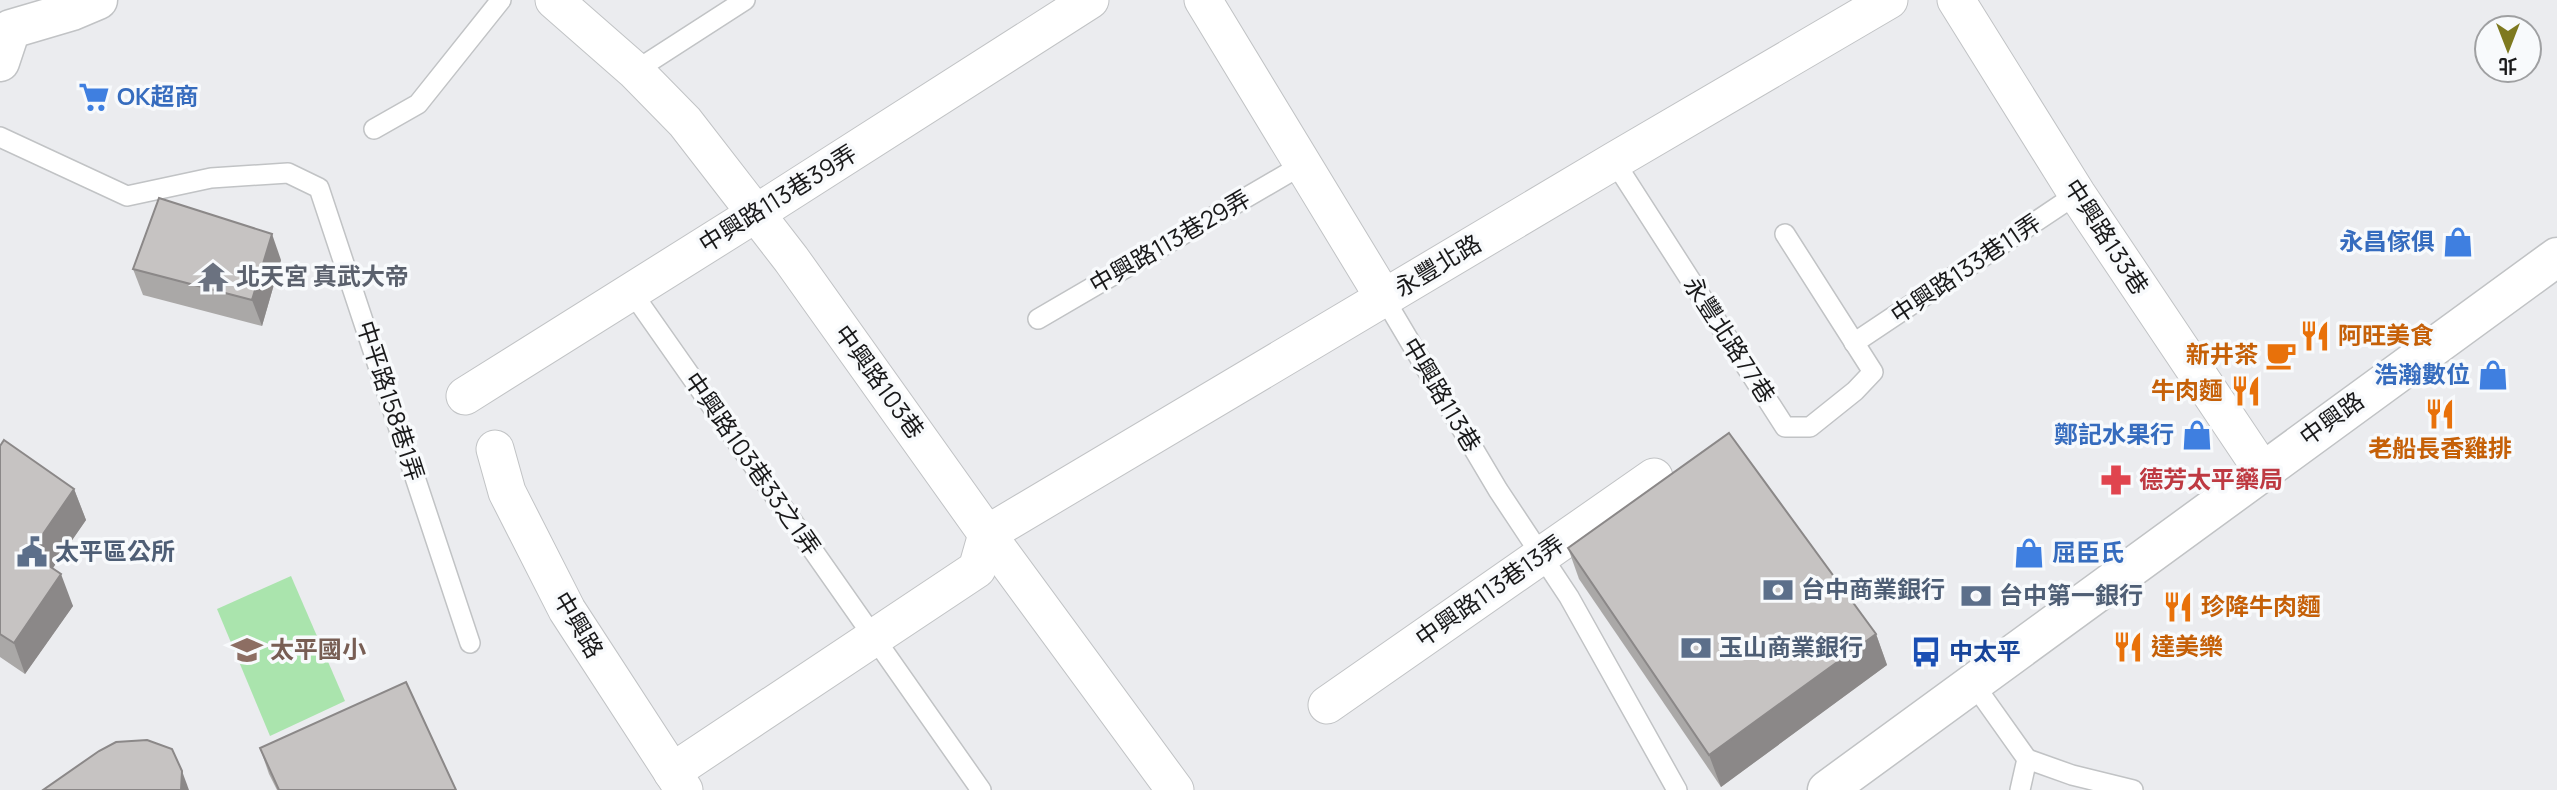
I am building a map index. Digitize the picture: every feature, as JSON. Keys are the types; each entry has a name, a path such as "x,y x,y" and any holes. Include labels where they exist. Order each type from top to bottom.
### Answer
{"main road":[{"path":"4,40 97,0"},
{"name":"中興路","path":"1827,790 2557,257"}],"street":[{"path":"4,40 43,0"},
{"name":"中興路103巷","path":"554,0 635,71 685,122 791,259 987,534 1175,790"},
{"name":"中興路113巷39弄","path":"465,396 1090,0"},
{"name":"中興路113巷","path":"1203,0 1384,298"},
{"name":"永豐北路","path":"987,534 1889,0"},
{"name":"中興路133巷","path":"1956,0 2077,194 2262,470"},
{"name":"中興路","path":"495,449 507,492 567,610 678,781"},
{"name":"中興路113巷13弄","path":"1326,705 1654,477"},
{"path":"678,781 874,637 977,569 987,534"}],"lane":[{"path":"374,129 418,104 501,0"},
{"path":"635,71 745,0"},
{"name":"中平路158巷1弄","path":"0,137 127,196 211,178 288,173 319,188 470,643"},
{"name":"永豐北路77巷","path":"1614,161 1785,427 1810,427 1855,391 1873,372 1854,343"},
{"name":"中興路113巷29弄","path":"1038,319 1302,165"},
{"name":"中興路133巷11弄","path":"1854,343 2077,194"},
{"path":"1785,234 1854,343"},
{"name":"中興路103巷33之1弄","path":"631,291 981,790"},
{"name":"中興路113巷","path":"1384,298 1498,490 1569,597 1677,790"},
{"path":"1973,683 2027,760 2072,775 2133,790"},
{"path":"2020,790 2027,760"}],"green space":[{"path":"291,576 345,701 270,736 217,609"}],"building":[{"path":"159,198 272,234 252,300 133,269"},
{"path":"1729,433 1876,634 1709,755 1568,548"},
{"name":"太平區公所","path":"4,440 74,489 30,553 61,574 14,643 0,634 0,446"},
{"path":"406,682 456,790 279,790 260,748"},
{"path":"147,740 172,749 182,771 181,790 43,790 116,742"}],"place":[{"name":"OK超商","path":"94,97"},
{"name":"永昌傢俱","path":"2458,242"},
{"name":"北天宮 真武大帝","path":"213,277"},
{"name":"阿旺美食","path":"2315,336"},
{"name":"新井茶","path":"2281,355"},
{"name":"浩瀚數位","path":"2493,375"},
{"name":"牛肉麵","path":"2246,391"},
{"name":"老船長香雞排","path":"2440,414"},
{"name":"鄭記水果行","path":"2197,435"},
{"name":"德芳太平藥局","path":"2116,480"},
{"name":"太平區公所","path":"32,552"},
{"name":"屈臣氏","path":"2029,553"},
{"name":"台中商業銀行","path":"1778,590"},
{"name":"台中第一銀行","path":"1976,596"},
{"name":"珍降牛肉麵","path":"2178,607"},
{"name":"達美樂","path":"2128,647"},
{"name":"玉山商業銀行","path":"1696,648"},
{"name":"太平國小","path":"247,650"},
{"name":"中太平","path":"1926,652"}]}
